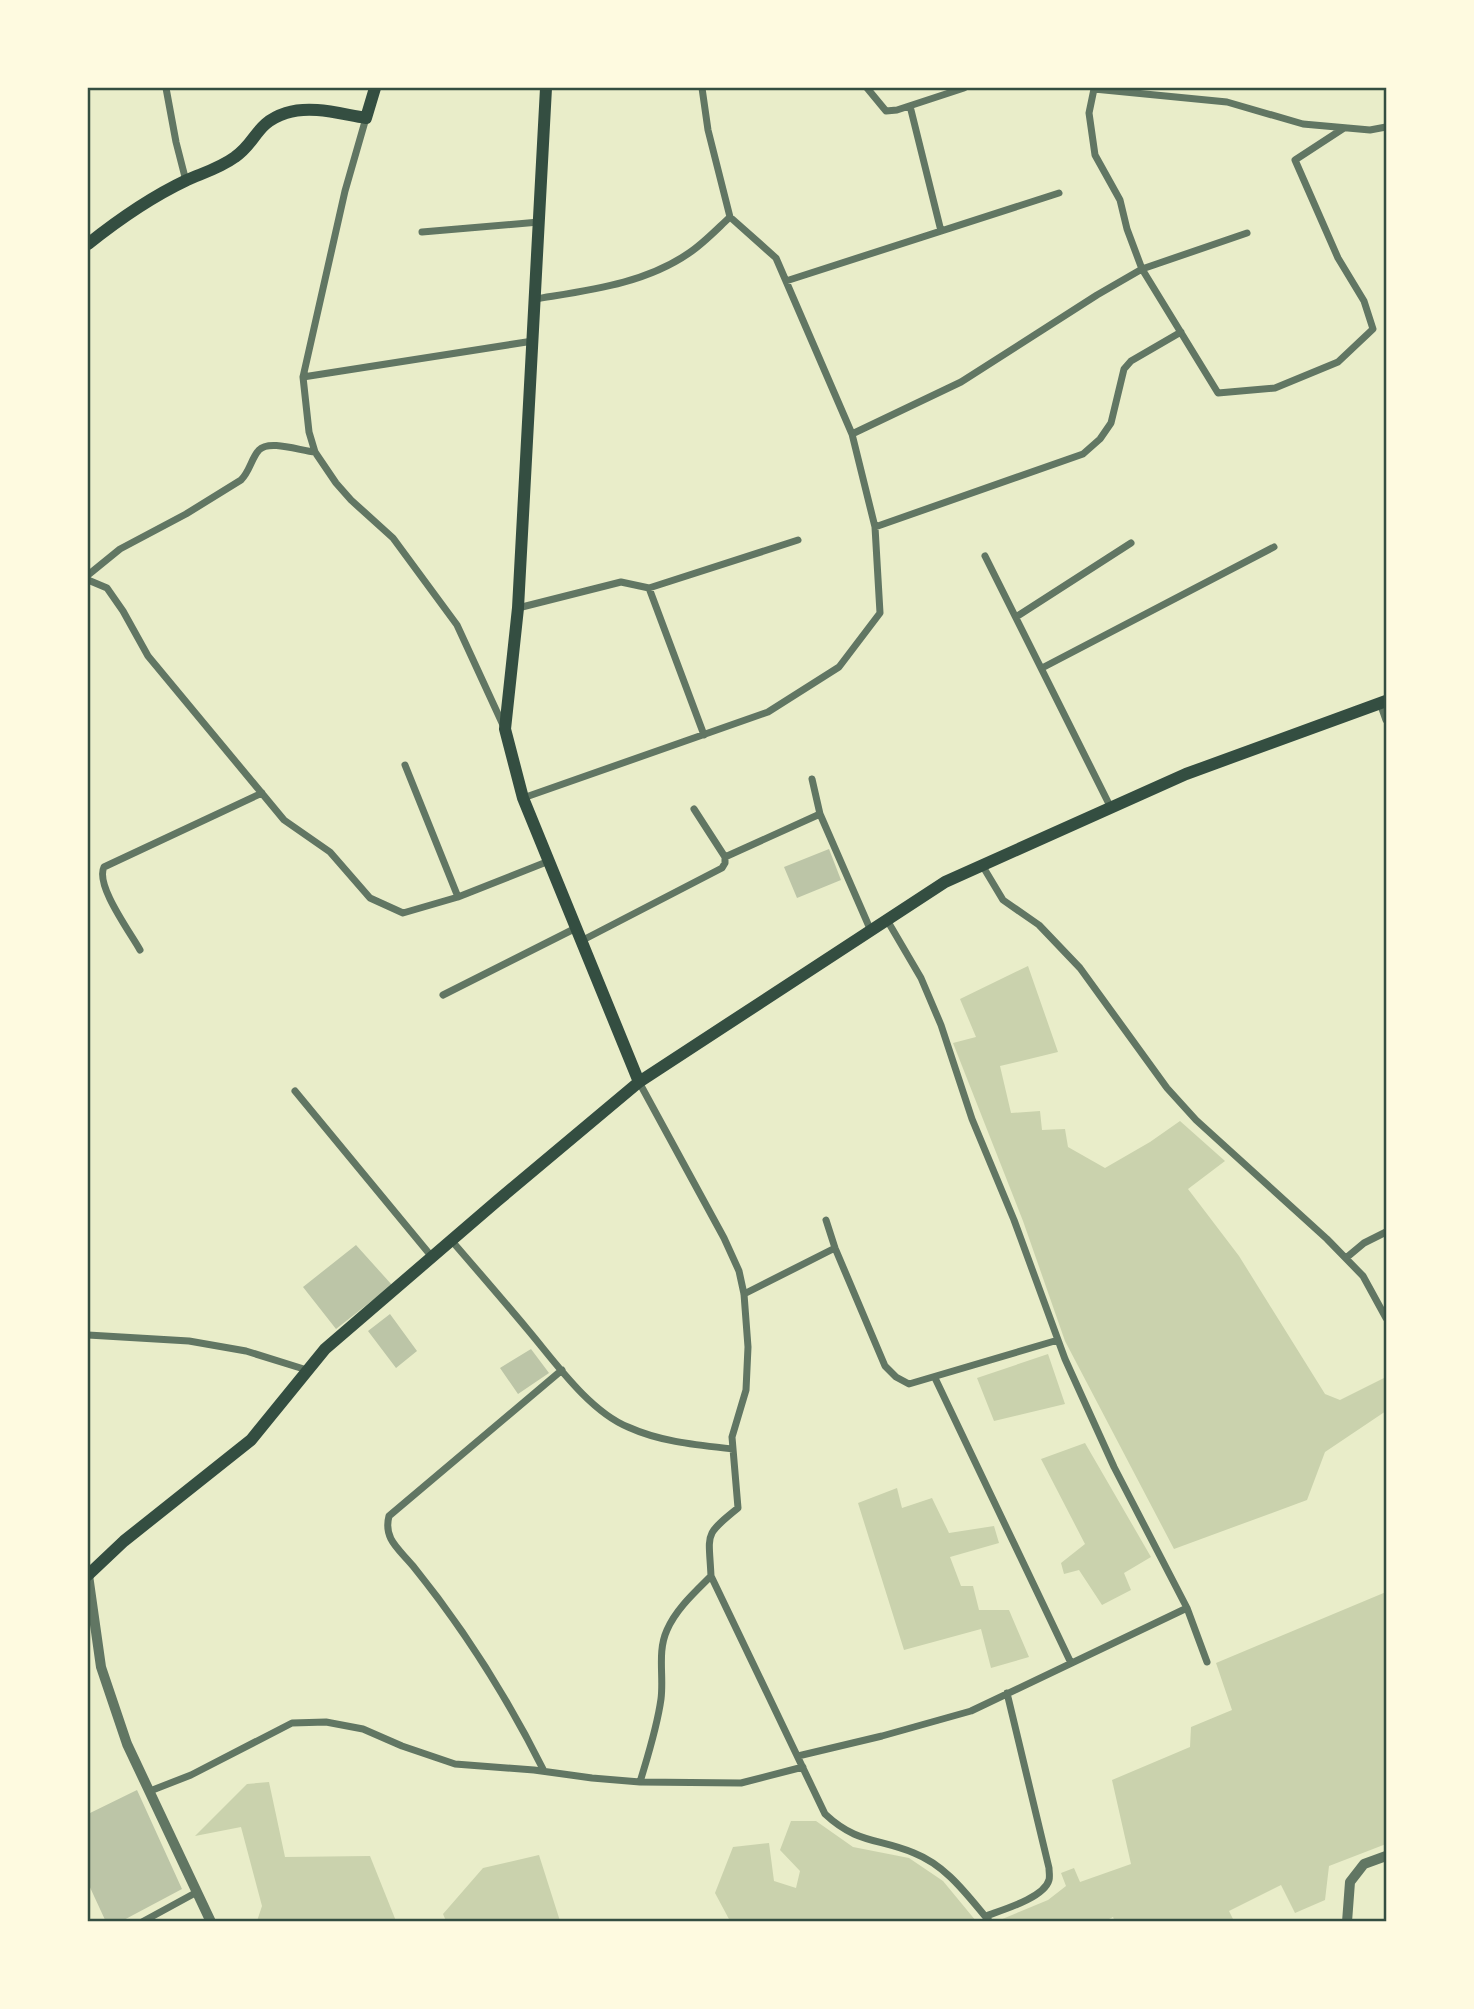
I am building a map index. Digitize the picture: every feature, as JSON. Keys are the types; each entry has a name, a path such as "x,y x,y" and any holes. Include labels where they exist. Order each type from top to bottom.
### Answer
{"main road":[{"path":"88,244 126,215 236,157 263,125 285,113 304,109 366,118 374,88"},
{"path":"546,88 518,608 505,729 523,799 639,1082"},
{"path":"88,1575 124,1541 251,1440 326,1349 639,1082 945,882 1186,774 1383,702"}],"street":[{"path":"166,88 186,181"},
{"path":"523,799 768,712 839,667 880,613 875,527 852,434 776,258 730,217 708,130 702,88"},
{"path":"867,88 886,111 964,88"},
{"path":"1345,128 1295,160 1338,258 1364,301 1373,329 1338,362 1275,388 1218,393 1142,269 1127,229 1120,200 1095,155 1089,114 1093,88 1227,102 1303,124 1370,130 1387,127"},
{"path":"910,106 941,231"},
{"path":"366,118 345,191 303,377 309,432 315,452 336,483 393,538 457,625 505,729"},
{"path":"786,281 1059,193"},
{"path":"536,299 622,284 648,274 692,251 730,217"},
{"path":"422,232 539,222"},
{"path":"852,434 961,382 1142,269 1247,233"},
{"path":"875,527 1083,454 1100,439 1111,423 1124,369 1131,361 1181,331"},
{"path":"303,377 533,341"},
{"path":"315,452 275,444 265,446 259,450 241,480 186,514 120,549 88,578 107,588 148,656 284,820 330,852 370,898 403,913 458,897 549,861"},
{"path":"518,608 621,582 649,588 798,540"},
{"path":"1016,617 1131,543"},
{"path":"1042,668 1274,547"},
{"path":"985,555 1111,808"},
{"path":"649,588 704,735"},
{"path":"1383,702 1387,720"},
{"path":"405,765 458,897"},
{"path":"812,779 820,814 871,931"},
{"path":"140,950 106,892 101,877 104,867 261,793"},
{"path":"443,995 716,873 725,863 725,857 694,809"},
{"path":"725,857 820,814"},
{"path":"982,865 1003,900 1039,925 1080,968 1167,1088 1196,1121 1346,1258 1363,1276 1387,1318"},
{"path":"887,920 921,978 941,1025 972,1119 1014,1220 1058,1340 1114,1467 1187,1608 1208,1662"},
{"path":"639,1082 724,1238 739,1272 744,1294 748,1347 746,1390 732,1437 738,1508 712,1529 708,1543 711,1576 825,1814 856,1836 915,1853 949,1874 988,1919 1034,1897 1049,1880 1049,1868 1007,1693"},
{"path":"295,1091 432,1257"},
{"path":"826,1220 835,1248 885,1366 896,1377 909,1384 1058,1340"},
{"path":"1346,1258 1364,1243 1387,1232"},
{"path":"451,1240 562,1370 601,1411 626,1427 652,1436 688,1444 733,1449"},
{"path":"744,1294 835,1248"},
{"path":"88,1335 189,1341 246,1351 307,1370"},
{"path":"544,1771 516,1715 477,1654 388,1536 386,1526 389,1516 562,1370"},
{"path":"935,1378 1071,1663"},
{"path":"88,1575 101,1667 127,1744 211,1922"},
{"path":"640,1782 657,1723 661,1696 661,1647 667,1628 679,1610 711,1576"},
{"path":"798,1756 882,1736 971,1710 1187,1608"},
{"path":"150,1791 191,1775 292,1723 326,1722 363,1729 454,1764 640,1782 741,1783 803,1767"},
{"path":"1347,1922 1350,1882 1363,1864 1387,1856"},
{"path":"142,1922 197,1892"}],"green space":[{"path":"1028,966 1058,1052 1000,1066 1011,1113 1040,1111 1042,1130 1065,1129 1068,1147 1105,1168 1180,1121 1225,1161 1188,1189 1239,1256 1325,1394 1340,1400 1386,1377 1386,1411 1325,1452 1307,1500 1174,1549 1065,1341 1023,1221 953,1043 976,1037 960,999"},
{"path":"1048,1354 1065,1404 994,1421 977,1378"},
{"path":"1085,1443 1151,1557 1124,1573 1131,1590 1102,1605 1079,1570 1064,1574 1061,1563 1085,1544 1041,1459"},
{"path":"897,1488 902,1508 932,1498 949,1533 994,1526 999,1543 950,1557 961,1586 973,1586 979,1610 1009,1610 1029,1657 991,1668 981,1629 904,1650 858,1503"},
{"path":"1386,1592 1386,1844 1329,1866 1325,1900 1295,1913 1281,1885 1229,1911 1234,1921 1115,1922 1113,1917 1103,1922 1000,1920 1048,1900 1066,1886 1061,1873 1074,1868 1080,1882 1131,1864 1112,1780 1190,1747 1191,1727 1232,1710 1216,1663"},
{"path":"269,1782 285,1857 370,1856 396,1921 257,1921 262,1906 241,1827 195,1836 247,1784"},
{"path":"791,1821 816,1821 853,1847 909,1858 943,1881 976,1921 730,1921 715,1893 733,1847 769,1843 774,1881 796,1888 800,1871 780,1850"},
{"path":"539,1855 560,1921 446,1921 443,1914 483,1868"}],"building":[{"path":"829,849 841,880 797,898 784,867"},
{"path":"356,1245 392,1285 336,1329 303,1287"},
{"path":"390,1314 417,1351 396,1368 368,1331"},
{"path":"531,1349 549,1373 518,1394 500,1368"},
{"path":"137,1790 182,1889 120,1922 106,1922 88,1883 88,1814"}]}
